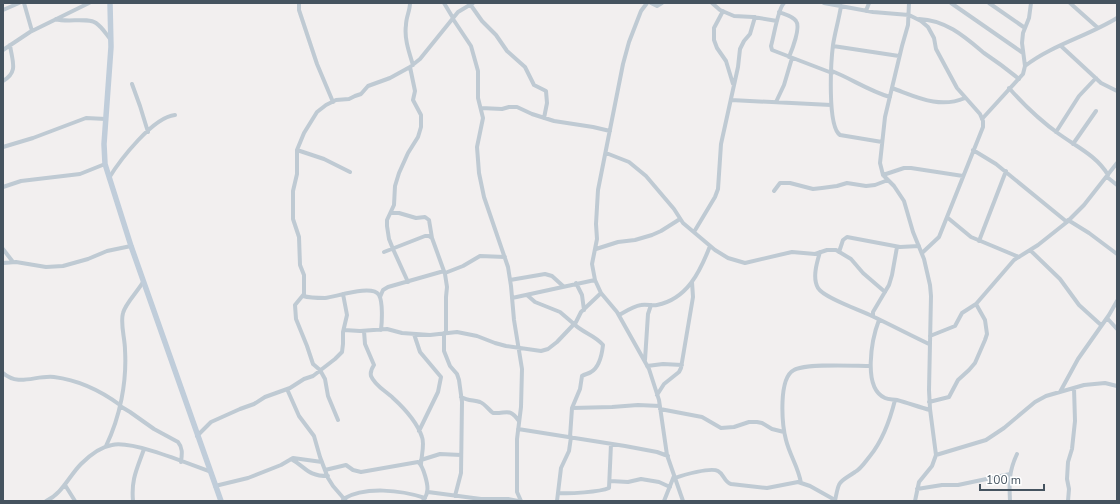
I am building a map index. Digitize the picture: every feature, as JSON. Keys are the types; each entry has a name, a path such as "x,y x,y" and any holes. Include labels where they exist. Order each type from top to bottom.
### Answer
{"street":[{"path":"3,10 19,3"},
{"path":"24,3 32,31"},
{"path":"3,50 32,31 89,3"},
{"path":"110,3 111,40 104,144 109,178 143,282 221,501"},
{"path":"299,3 299,10 317,64 332,102"},
{"path":"408,282 389,239 387,220 394,205 396,179 408,153 418,137 421,127 421,116 412,100 415,90 405,31 406,18 410,3"},
{"path":"444,3 471,46 478,71 478,98 483,118 477,147 479,173 484,197 510,280 522,377 518,429 516,492 520,501"},
{"path":"647,3 641,11 629,42 610,131 598,190 596,224 597,239 592,264 595,280 600,293 612,305 619,315 648,366 658,396 668,456 683,501"},
{"path":"651,3 657,6 662,3"},
{"path":"712,3 723,11 734,16 755,17 777,21"},
{"path":"784,3 779,12 772,49 778,54 853,80 867,89 890,97"},
{"path":"824,3 866,11 909,15 919,19 937,22 954,30 973,43 1019,79"},
{"path":"866,11 870,3"},
{"path":"909,3 908,25 899,56 885,117 880,163 883,175 899,192 904,201 913,232 927,269 930,285 929,402 936,455 932,466 919,482 915,501"},
{"path":"950,3 1023,53"},
{"path":"989,3 1025,28"},
{"path":"982,119 1023,74 1025,66 1022,43 1029,18 1031,3"},
{"path":"1070,3 1098,28"},
{"path":"338,420 328,396 325,379 320,370 313,364 296,319 295,305 303,296 304,275 300,265 299,237 292,213 293,191 296,174 297,150 310,121 317,112 332,102 361,94 368,86 390,78 412,66 431,46 458,12 472,4 482,21 496,35 507,51 525,68 534,85 546,91 547,103 544,118"},
{"path":"841,6 833,46 832,105 835,127 837,133 840,135 882,142"},
{"path":"723,11 714,28 714,40 717,48 726,61 734,87"},
{"path":"776,102 784,85 791,58 797,24 794,18 779,12"},
{"path":"694,232 715,197 718,189 723,129 734,87 740,49 750,34 755,17"},
{"path":"1025,66 1044,53 1117,18"},
{"path":"55,19 63,21 93,21 102,28 111,40"},
{"path":"919,19 928,27 934,38 936,49 940,58 957,88 976,108 982,119 983,127 948,218 939,237 922,253"},
{"path":"3,81 9,78 13,72 10,45"},
{"path":"833,46 899,56"},
{"path":"1061,46 1096,78 1117,92"},
{"path":"1056,132 1079,96 1096,78"},
{"path":"132,84 148,132"},
{"path":"892,88 936,103 950,103 965,98"},
{"path":"1009,88 1031,111 1056,132 1100,163 1108,176 1117,185"},
{"path":"731,100 832,105"},
{"path":"481,108 502,109 517,107 554,122 593,127 610,131"},
{"path":"1073,144 1096,112"},
{"path":"109,178 128,153 148,132 164,118 175,116"},
{"path":"3,147 33,138 86,118 106,118"},
{"path":"297,150 324,159 350,172"},
{"path":"973,150 1006,171 1056,215 1089,233 1117,254"},
{"path":"606,153 629,162 646,176 674,209 680,219 710,246 728,258 745,263 792,252 810,254 832,250 840,252 851,259 864,274 884,292"},
{"path":"930,336 955,326 962,313 976,304 1014,260 1030,250 1068,221 1084,205 1117,163"},
{"path":"3,187 21,181 80,174 106,164"},
{"path":"883,175 904,168 911,168 963,176"},
{"path":"979,241 1006,171"},
{"path":"774,191 780,184 785,183 813,188 822,188 847,183 866,186 875,185 888,180"},
{"path":"391,213 399,213 416,218 427,218 432,238 444,272 447,287 444,352 450,366 457,374 461,397 461,473 455,496"},
{"path":"948,218 965,233 979,241 1018,257"},
{"path":"596,249 618,242 635,240 652,235 662,231 680,219"},
{"path":"384,252 425,236 432,238"},
{"path":"840,252 842,240 847,237 897,246 919,246"},
{"path":"3,263 12,262 46,267 63,266 88,259 107,251 131,246"},
{"path":"619,315 638,306 659,304 667,301 687,288 692,282 710,246"},
{"path":"873,316 873,312 892,275 897,246"},
{"path":"3,249 12,262"},
{"path":"1030,250 1060,279 1079,305 1101,325"},
{"path":"820,252 817,262 816,275 816,282 819,289 831,297 929,344"},
{"path":"381,330 382,314 380,298 383,290 388,287 463,266 480,256 504,257"},
{"path":"510,280 548,274 563,286"},
{"path":"512,298 595,280"},
{"path":"106,447 110,439 120,406 125,379 125,350 122,321 123,312 143,282"},
{"path":"658,396 664,384 679,372 682,365 693,297 692,282"},
{"path":"576,283 582,295 584,310"},
{"path":"303,296 326,298 360,291 373,291 379,295 380,298"},
{"path":"344,330 394,330 402,333 430,335 465,333 495,343 541,351 548,349 557,342 600,293"},
{"path":"197,436 211,422 254,404 265,397 287,389 304,379 313,376 335,359 342,352 344,344 343,336 347,315 343,294"},
{"path":"527,294 535,302 560,312 579,329 591,334 602,345 597,367 591,372 582,376 580,389 572,408 569,451 561,468 557,501"},
{"path":"1060,392 1078,359 1117,301"},
{"path":"929,402 949,397 955,384 969,370 982,350 987,334 985,320 976,304"},
{"path":"645,361 648,314 651,305"},
{"path":"1106,318 1117,329"},
{"path":"879,320 873,340 870,366 870,373 877,391 884,398 930,410"},
{"path":"287,389 299,416 314,436 325,470 333,486 344,500 354,494 388,491 410,494 424,499 428,492 421,462 423,442 419,431 405,410 376,385 372,376 374,365 365,344 364,331"},
{"path":"414,334 420,352 441,377 438,392 419,431"},
{"path":"648,366 663,364 682,365"},
{"path":"801,483 798,467 790,452 784,432 783,392 784,384 790,372 795,369 812,366 870,366"},
{"path":"3,373 16,380 47,376 56,377 74,382 99,392 154,429 178,442 181,446 182,452 180,462"},
{"path":"936,455 986,440 1004,428 1035,402 1046,396 1084,385 1105,384 1117,386"},
{"path":"1068,501 1068,462 1072,449 1075,421 1074,388"},
{"path":"461,397 467,400 483,403 493,413 509,411 519,421"},
{"path":"674,477 716,470 720,472 727,483 767,488 794,482 801,483 810,486 835,500 840,483 843,479 856,472 871,455 880,441 888,426 895,400"},
{"path":"572,408 630,405 660,407 702,417 721,428 734,427 749,422 757,422 762,423 772,429 784,432"},
{"path":"518,429 643,449 668,456"},
{"path":"46,501 58,493 80,466 91,456 106,447 120,444 144,449 211,472"},
{"path":"558,493 573,493 607,489 610,485 611,444"},
{"path":"133,501 133,480 144,449"},
{"path":"325,470 346,465 353,470 361,472 421,462 440,454 461,455"},
{"path":"1010,501 1010,474 1017,454"},
{"path":"216,486 248,478 281,465 291,459 297,458 322,462"},
{"path":"291,459 309,473 328,476"},
{"path":"917,489 934,486 958,485 1010,474"},
{"path":"664,501 674,477"},
{"path":"610,481 628,482 642,479 659,482 670,486"},
{"path":"65,485 75,501"},
{"path":"428,492 455,496 459,499 508,499 520,501"}]}
